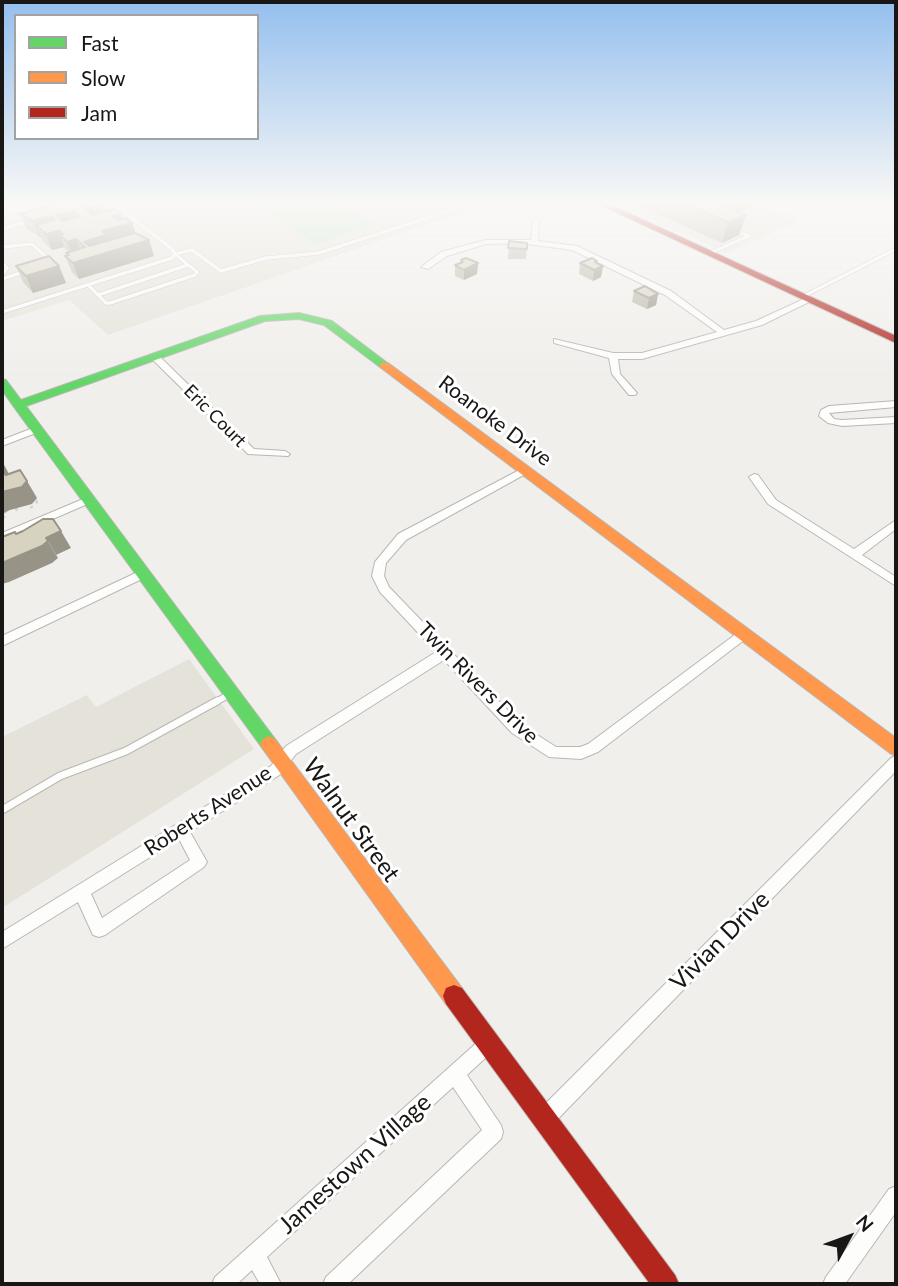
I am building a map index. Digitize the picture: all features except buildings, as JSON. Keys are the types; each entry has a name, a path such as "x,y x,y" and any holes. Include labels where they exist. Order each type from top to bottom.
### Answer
{"street":[{"path":"425,267 431,263"},
{"path":"609,263 668,293 723,333"},
{"path":"731,263 896,340"},
{"path":"557,341 613,356 642,356 759,323 805,299"},
{"name":"Roanoke Drive","path":"19,405 264,318 299,316 317,319 347,336 896,748"},
{"name":"Eric Court","path":"154,356 251,452 285,454"},
{"path":"613,356 616,374 632,393"},
{"name":"Walnut Street","path":"2,384 38,429 230,694 666,1284"},
{"path":"896,404 829,409 824,412 824,416 831,421 842,424 896,420"},
{"path":"2,443 38,429"},
{"name":"Twin Rivers Drive","path":"525,470 402,537 381,562 378,576 384,589 517,729 542,747 568,755 593,748 744,634"},
{"path":"754,477 772,502 896,582"},
{"path":"2,537 88,500"},
{"path":"854,555 896,523"},
{"path":"2,641 142,574"},
{"name":"Roberts Avenue","path":"2,941 276,770 291,750 445,653"},
{"name":"Vivian Drive","path":"543,1120 896,762"},
{"path":"81,891 99,929 199,862 181,829"},
{"name":"Jamestown Village","path":"222,1284 488,1044"},
{"path":"333,1284 494,1132 455,1074"},
{"path":"833,1284 896,1196"},
{"path":"255,1255 271,1284"}],"lane":[{"path":"2,277 37,267 42,263"},
{"path":"2,312 159,263"},
{"path":"88,285 106,303 110,303 195,275 197,272 186,263"},
{"path":"210,263 221,271 249,263"},
{"path":"805,299 870,263"},
{"path":"98,295 188,265"},
{"path":"2,810 60,776 126,751 230,694"}],"path":[{"path":"30,508 38,503 36,498"},
{"path":"15,508 18,512 22,509"},
{"path":"2,518 7,516 5,512"}],"shaded area":[{"path":"2,263 316,263 108,335 69,300 2,321"},
{"path":"189,659 254,749 2,908 2,737 87,695 96,707"}],"traffic: fast":[{"path":"18,405 264,318 299,316 328,323 384,365"},
{"path":"2,382 269,744"}],"traffic: slow":[{"path":"384,365 896,748"},
{"path":"269,744 454,996"}],"traffic: jam":[{"path":"730,263 896,340"},
{"path":"454,996 666,1284"}]}
